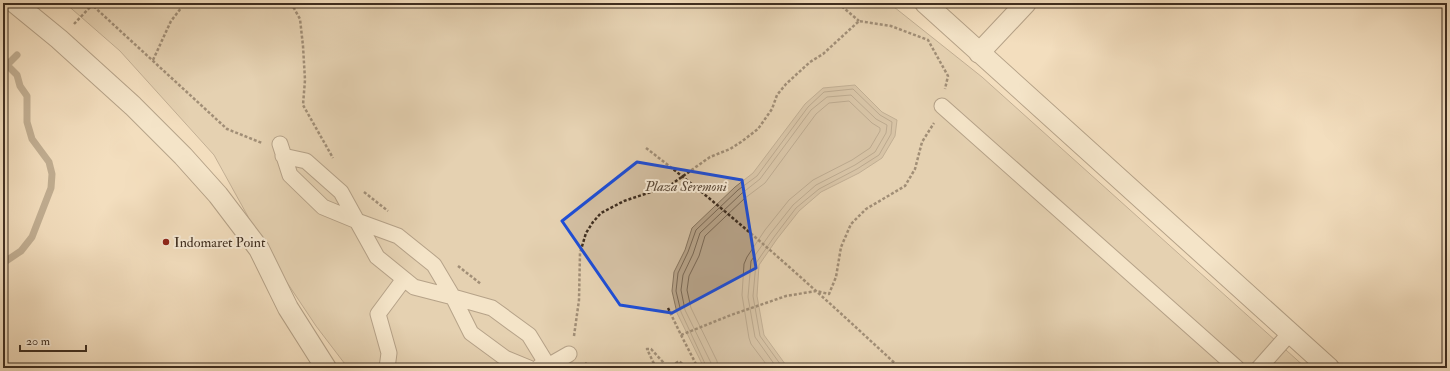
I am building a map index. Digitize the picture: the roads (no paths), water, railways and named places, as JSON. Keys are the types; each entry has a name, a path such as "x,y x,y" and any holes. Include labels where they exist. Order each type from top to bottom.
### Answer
{"street":[{"path":"15,3 59,39 133,106 183,156 218,196 259,250 288,308 326,368"},
{"path":"925,3 1329,368"},
{"path":"979,53 1026,3"},
{"path":"942,106 1237,368"},
{"path":"529,368 505,358 471,333 453,297 434,264 398,236 357,221 323,207 290,175 281,150 306,161 341,192 357,221 377,257 414,287 453,297 492,308 529,335 542,367 569,354"},
{"path":"388,368 389,353 378,314 404,278"},
{"path":"1259,368 1290,332"}],"water":[{"path":"855,85 882,112 897,120 895,136 882,158 859,173 821,192 799,211 759,265 757,296 764,335 788,368 704,368 677,313 672,291 674,272 685,250 692,228 735,187 753,173 805,104 823,88"}],"waterway":[{"path":"7,65 17,55"},
{"path":"3,61 17,75 20,86 27,96 27,122 32,139 49,162 52,174 51,188 32,237 21,251 3,263"}],"place":[{"name":"Indomaret Point","path":"166,242"}],"park label":[{"name":"Plaza Seremoni","path":"686,186"}]}
